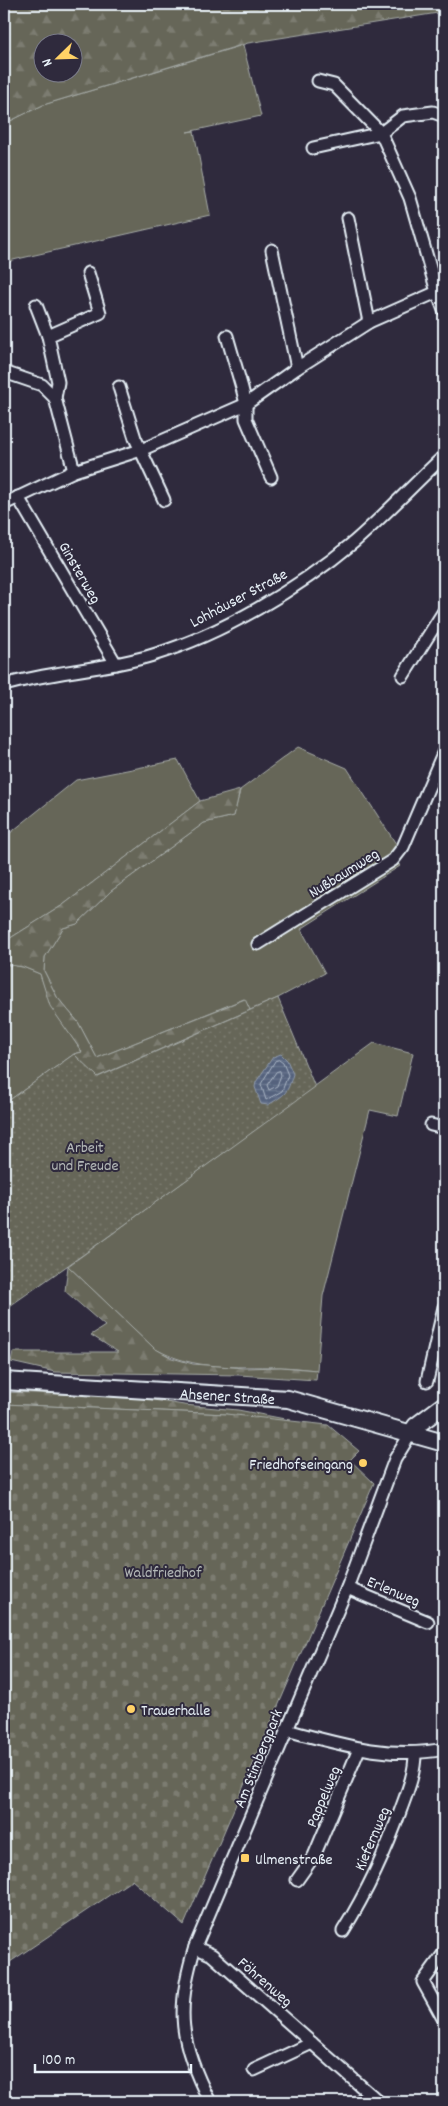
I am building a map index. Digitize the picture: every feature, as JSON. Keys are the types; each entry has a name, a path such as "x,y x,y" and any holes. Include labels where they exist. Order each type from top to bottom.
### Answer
{"main road":[{"name":"Ahsener Straße","path":"4,1381 280,1398 444,1443"},
{"path":"411,1433 416,1426 444,1404"}],"street":[{"path":"318,81 334,85 381,133 410,198 444,310"},
{"path":"313,148 381,133 403,116 433,112 444,116"},
{"path":"348,218 369,322"},
{"path":"272,250 297,368"},
{"path":"48,336 100,313 88,273"},
{"path":"4,504 74,471 141,450 246,404 297,368 369,322 437,292"},
{"path":"36,305 48,336 58,382 55,398 74,471"},
{"path":"227,336 246,404 246,419 271,477"},
{"path":"5,369 42,385 55,398"},
{"path":"119,387 141,450 164,500"},
{"name":"Lohhäuser Straße","path":"4,685 116,664 153,655 236,620 295,586 356,541 444,456"},
{"name":"Ginsterweg","path":"18,497 116,664"},
{"path":"403,676 444,611"},
{"name":"Nußbaumweg","path":"258,944 393,860 403,847 444,750"},
{"path":"431,1125 444,1128"},
{"path":"427,1381 444,1307"},
{"name":"Am Stimbergpark","path":"210,2102 196,2075 183,2031 182,2012 187,1972 195,1947 347,1588 395,1459 411,1433"},
{"name":"Erlenweg","path":"347,1588 428,1622"},
{"path":"286,1730 359,1749 385,1753 415,1753 444,1749"},
{"name":"Pappelweg","path":"297,1880 314,1856 359,1749"},
{"name":"Kiefernweg","path":"343,1931 362,1901 388,1846 415,1769 415,1753"},
{"name":"Föhrenweg","path":"195,1947 212,1955 375,2099"},
{"path":"444,1953 423,1982 444,2020"},
{"path":"254,2070 312,2043"},
{"name":"Föhrenweg","path":"357,2102 375,2099"}],"green space":[{"path":"4,4 444,4 444,12 248,43 43,105 4,124"},
{"path":"243,45 261,116 187,132 194,131 210,215 13,260 4,265 4,124 43,105"},
{"path":"298,747 347,768 398,847 393,855 400,866 301,929 325,973 278,998 250,1010 244,999 97,1058 78,1022 57,997 44,971 45,957 63,928 77,924 111,891 204,823 234,816 240,790"},
{"path":"178,760 200,801 63,905 4,942 4,838 76,780"},
{"path":"240,790 234,816 204,823 111,891 77,924 63,928 45,957 44,971 57,997 78,1022 97,1058 245,999 250,1010 97,1077 74,1054 82,1052 50,1006 40,974 23,967 4,964 4,942 63,905 200,801"},
{"path":"4,964 23,967 40,974 51,1006 82,1052 74,1054 4,1104"},
{"name":"Arbeit und Freude","path":"278,998 315,1087 4,1310 4,1104 74,1054 98,1077"},
{"path":"374,1043 413,1053 398,1116 370,1110 323,1296 317,1370 283,1367 215,1366 185,1361 170,1356 155,1349 68,1266"},
{"path":"68,1266 154,1348 172,1358 193,1364 244,1368 281,1367 317,1370 316,1380 239,1375 55,1372 11,1362 13,1352 118,1352 91,1335 105,1326 65,1291"},
{"path":"4,1392 129,1396 184,1405 238,1410 290,1420 283,1431 226,1414 4,1404"},
{"name":"Waldfriedhof","path":"4,1404 226,1414 328,1425 359,1451 350,1460 374,1483 184,1925 132,1880 4,1966"}],"water":[{"path":"281,1054 287,1060 293,1074 289,1086 279,1098 268,1105 261,1104 255,1087 256,1082 273,1057"}],"place":[{"name":"Friedhofseingang","path":"363,1463"},
{"name":"Trauerhalle","path":"131,1709"},
{"name":"Ulmenstraße","path":"245,1858"}]}
